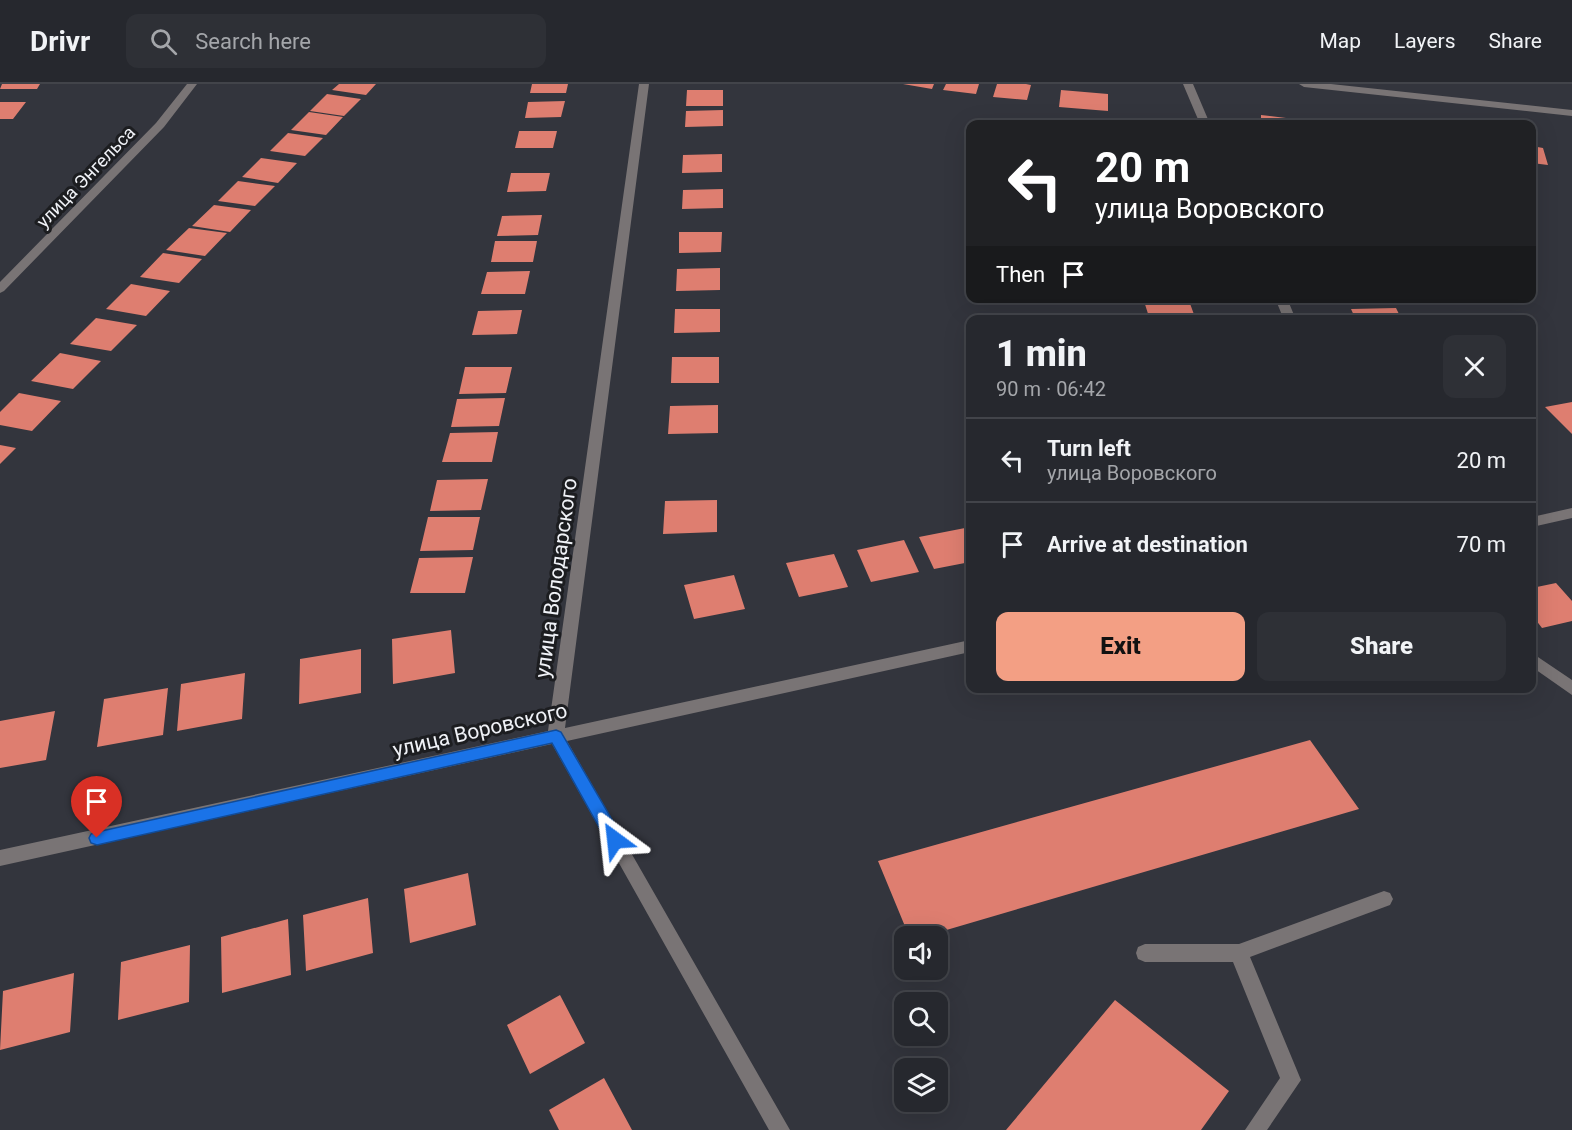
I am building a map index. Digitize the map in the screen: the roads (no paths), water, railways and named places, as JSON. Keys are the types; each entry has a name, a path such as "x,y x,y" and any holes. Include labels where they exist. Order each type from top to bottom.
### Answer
{"street":[{"name":"улица Энгельса","path":"0,289 160,125 192,84"},
{"name":"улица Володарского","path":"556,736 644,84"},
{"path":"1188,84 1203,120"},
{"path":"1304,84 1455,96 1572,113"},
{"path":"1536,521 1572,513"},
{"name":"улица Воровского","path":"0,858 966,647"},
{"path":"1536,662 1572,689"},
{"path":"556,736 780,1130"},
{"path":"1145,953 1239,953 1383,899"},
{"path":"1239,953 1291,1080 1255,1130"}]}
